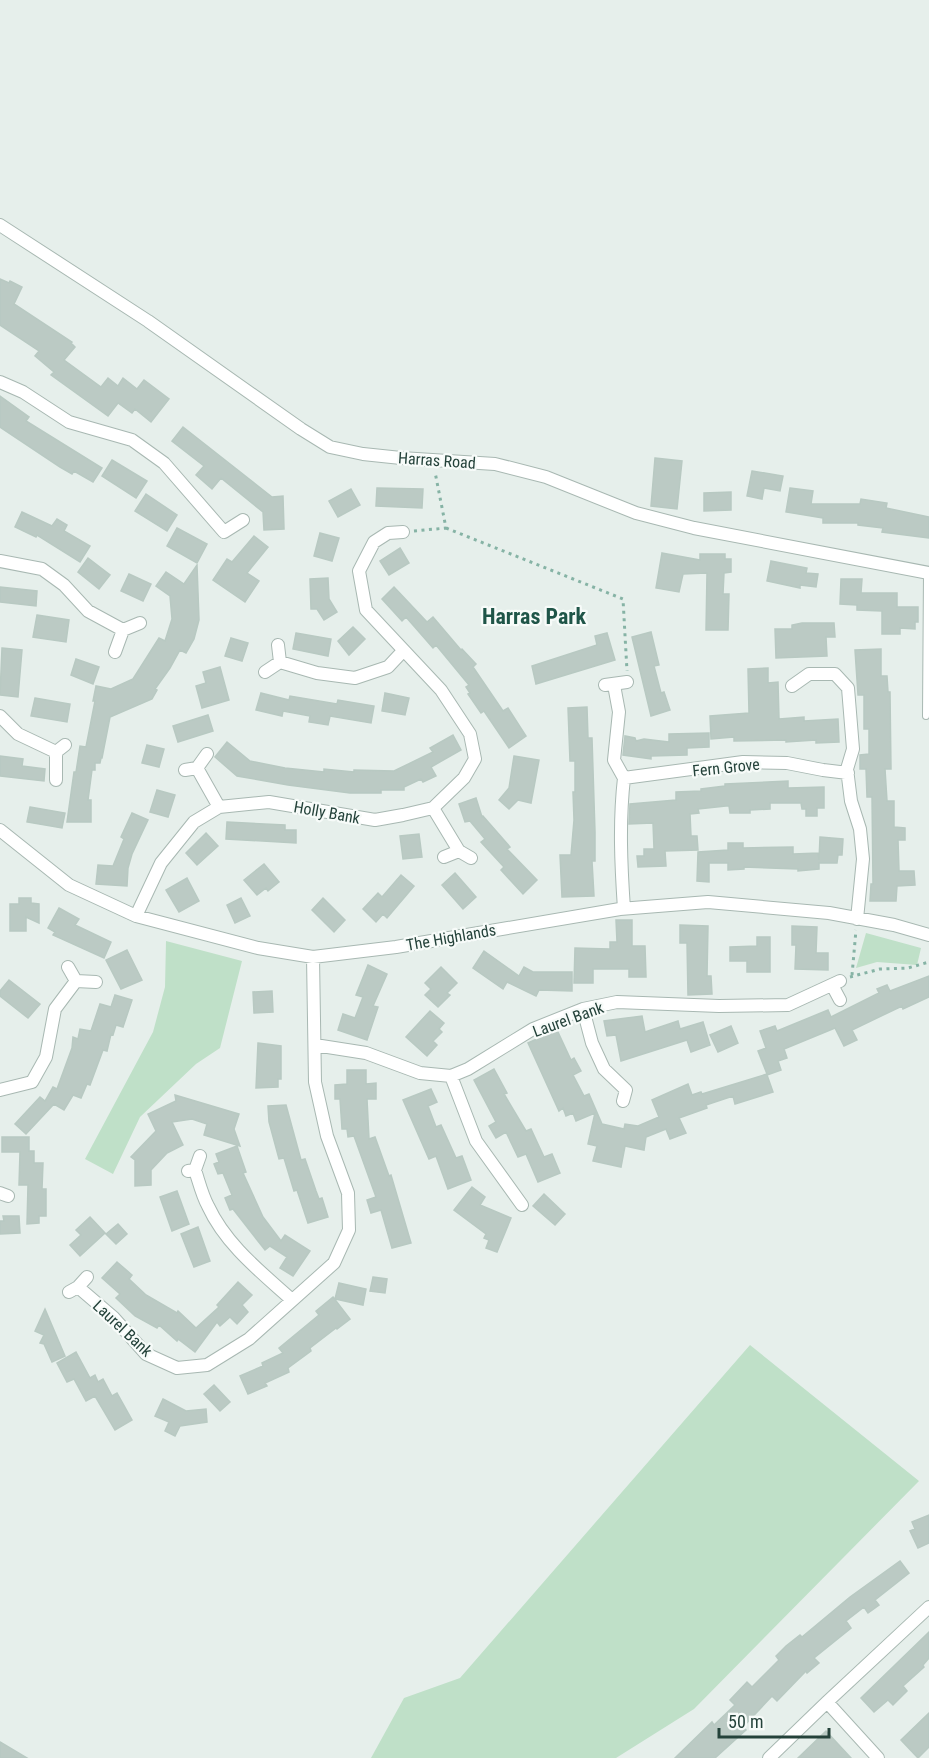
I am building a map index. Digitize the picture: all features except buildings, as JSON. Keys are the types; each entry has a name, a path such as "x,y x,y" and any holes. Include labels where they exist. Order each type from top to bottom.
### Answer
{"street":[{"name":"Harras Road","path":"0,225 148,321 330,447 363,454 495,464 546,477 636,513 682,525 928,573"},
{"path":"0,382 23,392 69,422 132,440 164,464 224,532"},
{"path":"220,545 224,532 243,520"},
{"path":"372,527 381,538"},
{"path":"403,532 388,533 374,542 359,571 366,610 441,690 470,735 475,759 464,778 433,808 459,851 471,858"},
{"path":"0,561 42,569 64,585 88,611 123,630"},
{"path":"115,652 123,630 140,623"},
{"path":"278,645 280,662"},
{"path":"280,662 317,673 355,678 388,667 403,651"},
{"path":"265,672 280,662"},
{"path":"792,686 809,674 835,674 848,688 853,749 848,773 851,801 860,829 863,859 857,919"},
{"path":"624,909 620,848 624,778 614,760 619,712 610,685 627,682"},
{"path":"0,716 18,734 61,748 56,780"},
{"path":"207,754 191,769 219,807"},
{"name":"Fern Grove","path":"624,778 743,762 787,763 848,773"},
{"name":"Holly Bank","path":"136,916 161,862 194,822 219,807 269,802 375,820 433,808"},
{"name":"The Highlands","path":"0,830 69,885 136,916 258,948 313,957 396,947 624,909 708,902 829,914 894,925 929,934"},
{"path":"444,857 459,851"},
{"name":"Laurel Bank","path":"87,1276 74,1290 112,1317 146,1354 177,1368 207,1365 249,1339 334,1263 349,1230 348,1193 327,1136 315,1082 313,957"},
{"path":"68,967 76,981"},
{"path":"76,981 96,982"},
{"path":"0,1090 32,1082 46,1057 55,1009 76,981"},
{"path":"840,1000 841,981"},
{"name":"Laurel Bank","path":"451,1076 468,1070 533,1029 583,1010 617,1002 719,1006 788,1005 841,981"},
{"path":"583,1010 592,1043 604,1069 626,1090 623,1101"},
{"path":"315,1045 366,1053 420,1073 451,1076 476,1141 522,1205"},
{"path":"200,1156 192,1171 208,1206 224,1232 253,1266 292,1300"},
{"path":"769,1758 929,1607"},
{"path":"827,1702 878,1758"}],"lane":[{"path":"926,716 928,573"}],"path":[{"path":"433,460 446,528"},
{"path":"403,532 446,528 623,599 627,682"},
{"path":"841,981 857,919"},
{"path":"841,981 880,969 908,968 929,962"}],"green space":[{"path":"866,933 921,948 917,965 877,962 856,968"},
{"path":"166,941 242,961 220,1048 196,1064 140,1117 113,1174 85,1159 153,1032 165,987"},
{"path":"750,1345 919,1481 694,1709 616,1758 371,1758 404,1698 460,1678"}],"district":[{"name":"Harras Park","path":"534,616"}]}
